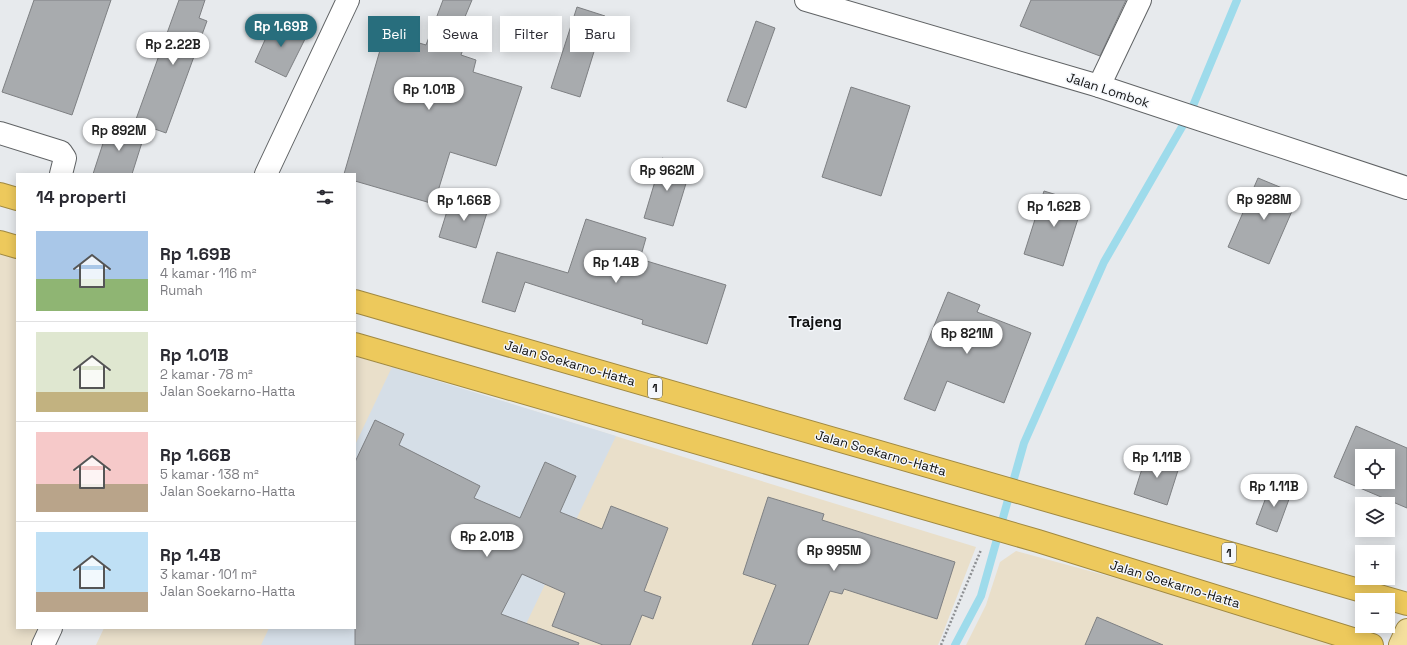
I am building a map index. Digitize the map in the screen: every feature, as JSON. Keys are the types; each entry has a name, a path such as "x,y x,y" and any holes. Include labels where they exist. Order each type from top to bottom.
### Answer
{"highway":[{"path":"0,194 16,199"},
{"path":"0,242 16,247"},
{"name":"Jalan Soekarno-Hatta","path":"356,301 1407,604"},
{"name":"Jalan Soekarno-Hatta","path":"356,344 1038,541 1372,645"}],"main road":[{"path":"1400,645 1407,630"}],"street":[{"path":"266,173 348,0"},
{"name":"Jalan Lombok","path":"806,0 1099,86 1407,188"},
{"path":"1099,86 1140,0"},
{"path":"0,133 61,152 65,158 61,173"},
{"path":"43,645 51,629"}],"path":[{"path":"941,645 978,559 988,527"}],"shaded area":[{"path":"0,253 16,258 16,629 62,629 55,645 0,645"},
{"path":"356,356 976,547 938,645 96,645 104,629 356,629"},
{"path":"392,367 616,436 516,645 261,645 269,629 356,629 356,443"},
{"path":"1016,551 1300,628 1340,645 966,645 986,605 1000,562"}],"building":[{"path":"34,0 111,0 72,115 2,92"},
{"path":"179,0 205,0 199,18 207,21 166,133 135,122"},
{"path":"443,0 472,0 465,16 437,16"},
{"path":"1031,0 1126,0 1100,56 1020,26"},
{"path":"577,7 605,16 574,16"},
{"path":"274,20 307,35 286,77 255,62"},
{"path":"756,21 775,28 746,108 727,101"},
{"path":"570,29 570,52 594,52 580,97 551,88"},
{"path":"428,40 428,52 462,52 461,55 476,60 473,72 522,87 496,166 450,152 434,204 356,181 356,173 344,173 379,52 420,52 420,43 426,45"},
{"path":"851,87 910,106 881,196 822,177"},
{"path":"109,125 144,136 132,173 93,173"},
{"path":"662,158 691,167 673,226 644,218"},
{"path":"1258,178 1299,195 1269,264 1228,247"},
{"path":"1044,191 1083,203 1063,266 1024,254"},
{"path":"452,195 489,206 476,248 439,237"},
{"path":"586,219 646,238 640,259 726,285 707,344 642,324 643,320 525,282 515,312 482,302 497,252 568,273"},
{"path":"948,292 980,305 977,312 1031,333 1004,403 947,381 935,411 904,399"},
{"path":"375,420 404,434 399,445 480,486 474,498 520,518 545,462 576,476 560,512 602,529 611,506 668,528 644,591 661,597 653,619 642,615 630,645 603,645 552,626 565,593 522,574 501,614 579,643 578,645 355,645 356,460"},
{"path":"1356,426 1407,448 1407,508 1395,503 1395,497 1381,497 1362,489 1395,489 1395,449 1355,449 1355,486 1334,477"},
{"path":"1147,453 1180,464 1167,505 1134,494"},
{"path":"1271,484 1292,491 1277,532 1256,524"},
{"path":"768,497 824,514 822,520 955,562 937,619 844,589 842,594 830,591 808,645 752,645 776,585 743,574"},
{"path":"1097,617 1163,645 1085,645"}],"waterway":[{"path":"955,645 981,596 1024,443 1104,262 1190,113 1237,0"}],"district":[{"name":"Trajeng","path":"815,321"}]}
